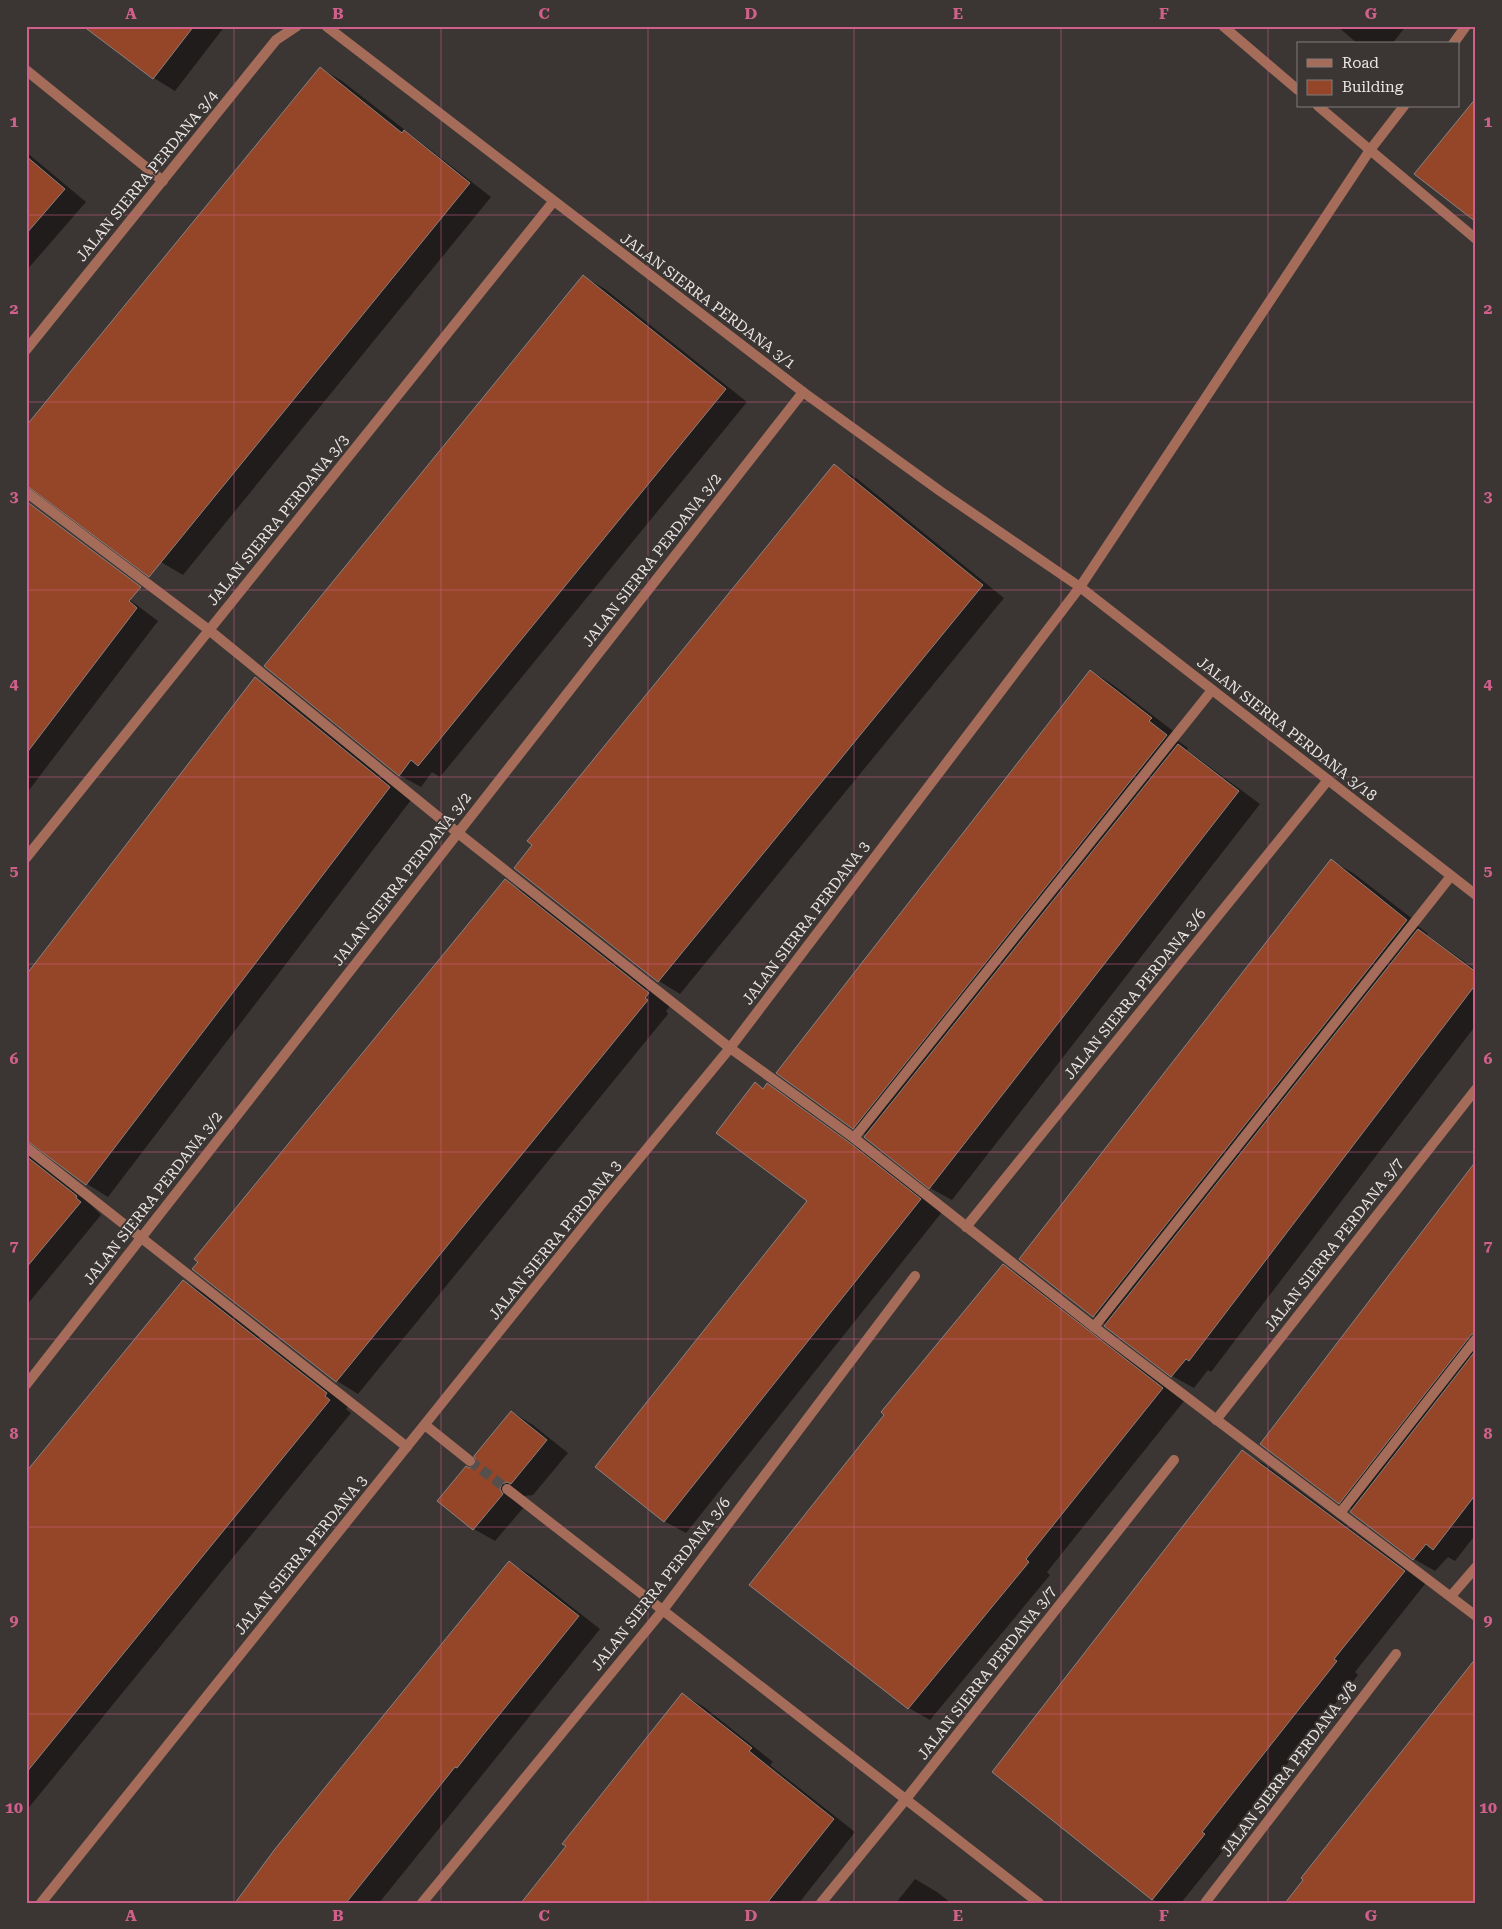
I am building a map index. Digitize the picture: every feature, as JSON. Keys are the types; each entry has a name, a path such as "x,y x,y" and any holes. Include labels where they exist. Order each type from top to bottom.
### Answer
{"street":[{"name":"JALAN SIERRA PERDANA 3/4","path":"26,350 276,40 297,26"},
{"name":"JALAN SIERRA PERDANA 3/1","path":"326,26 803,392 940,491 1080,587"},
{"path":"1222,26 1297,89"},
{"path":"1454,42 1466,26"},
{"path":"26,70 163,181"},
{"path":"1320,108 1476,239"},
{"name":"JALAN SIERRA PERDANA 3","path":"41,1903 730,1048 1080,587 1370,150 1402,108"},
{"name":"JALAN SIERRA PERDANA 3/3","path":"26,858 553,202"},
{"name":"JALAN SIERRA PERDANA 3/2","path":"26,1385 803,392"},
{"path":"26,492 209,630 458,833 730,1048 854,1138 1094,1327 1476,1616"},
{"name":"JALAN SIERRA PERDANA 3/18","path":"1080,587 1476,895"},
{"path":"854,1138 1212,690"},
{"name":"JALAN SIERRA PERDANA 3/6","path":"966,1228 1328,780"},
{"path":"1094,1327 1451,876"},
{"name":"JALAN SIERRA PERDANA 3/7","path":"1216,1420 1476,1090"},
{"path":"26,1147 407,1447"},
{"name":"JALAN SIERRA PERDANA 3/6","path":"422,1903 663,1610 915,1276"},
{"path":"1340,1513 1476,1339"},
{"path":"425,1425 470,1460"},
{"name":"JALAN SIERRA PERDANA 3/7","path":"821,1903 906,1799 1174,1460"},
{"path":"507,1489 1039,1903"},
{"path":"1451,1596 1476,1567"},
{"name":"JALAN SIERRA PERDANA 3/8","path":"1205,1903 1396,1654"}],"building":[{"path":"83,26 194,26 153,79"},
{"path":"320,67 402,133 404,130 470,183 149,577 26,485 26,426"},
{"path":"1476,98 1476,222 1414,174"},
{"path":"26,156 65,189 26,234"},
{"path":"583,275 726,389 418,766 411,760 399,776 264,666"},
{"path":"834,464 983,585 658,982 514,868 532,845 527,841"},
{"path":"26,501 141,587 129,601 137,608 26,754"},
{"path":"1090,670 1152,718 1149,721 1167,735 853,1129 776,1073"},
{"path":"255,677 390,787 86,1185 26,1140 26,975"},
{"path":"1178,744 1239,791 929,1189 864,1137"},
{"path":"1331,859 1407,920 1093,1317 1019,1259"},
{"path":"505,879 649,993 645,998 648,1000 336,1382 192,1269 198,1262 194,1259"},
{"path":"1418,929 1476,972 1476,984 1189,1361 1186,1359 1171,1377 1104,1326"},
{"path":"755,1082 763,1089 767,1083 850,1143 921,1199 664,1522 595,1467 807,1201 716,1133"},
{"path":"26,1156 77,1196 76,1198 81,1202 26,1268"},
{"path":"1476,1161 1476,1332 1471,1335 1339,1504 1260,1444"},
{"path":"1003,1264 1163,1388 1026,1559 1029,1562 908,1709 749,1585 884,1415 881,1412"},
{"path":"183,1280 327,1393 325,1396 330,1400 26,1773 26,1472"},
{"path":"1476,1350 1476,1494 1433,1550 1426,1544 1413,1560 1350,1512"},
{"path":"511,1411 547,1440 511,1484 507,1482 502,1484 500,1489 503,1494 473,1530 437,1501 466,1466 469,1468 475,1466 477,1462 474,1456"},
{"path":"1242,1450 1405,1571 1334,1659 1337,1661 1202,1832 1205,1834 1152,1900 992,1772"},
{"path":"509,1561 579,1616 346,1903 235,1903 275,1849"},
{"path":"1476,1658 1476,1903 1285,1903 1303,1880 1301,1878"},
{"path":"682,1693 752,1748 749,1751 834,1819 767,1903 521,1903 566,1846 562,1844"}],"tunnel":[{"path":"470,1461 507,1489"}]}
